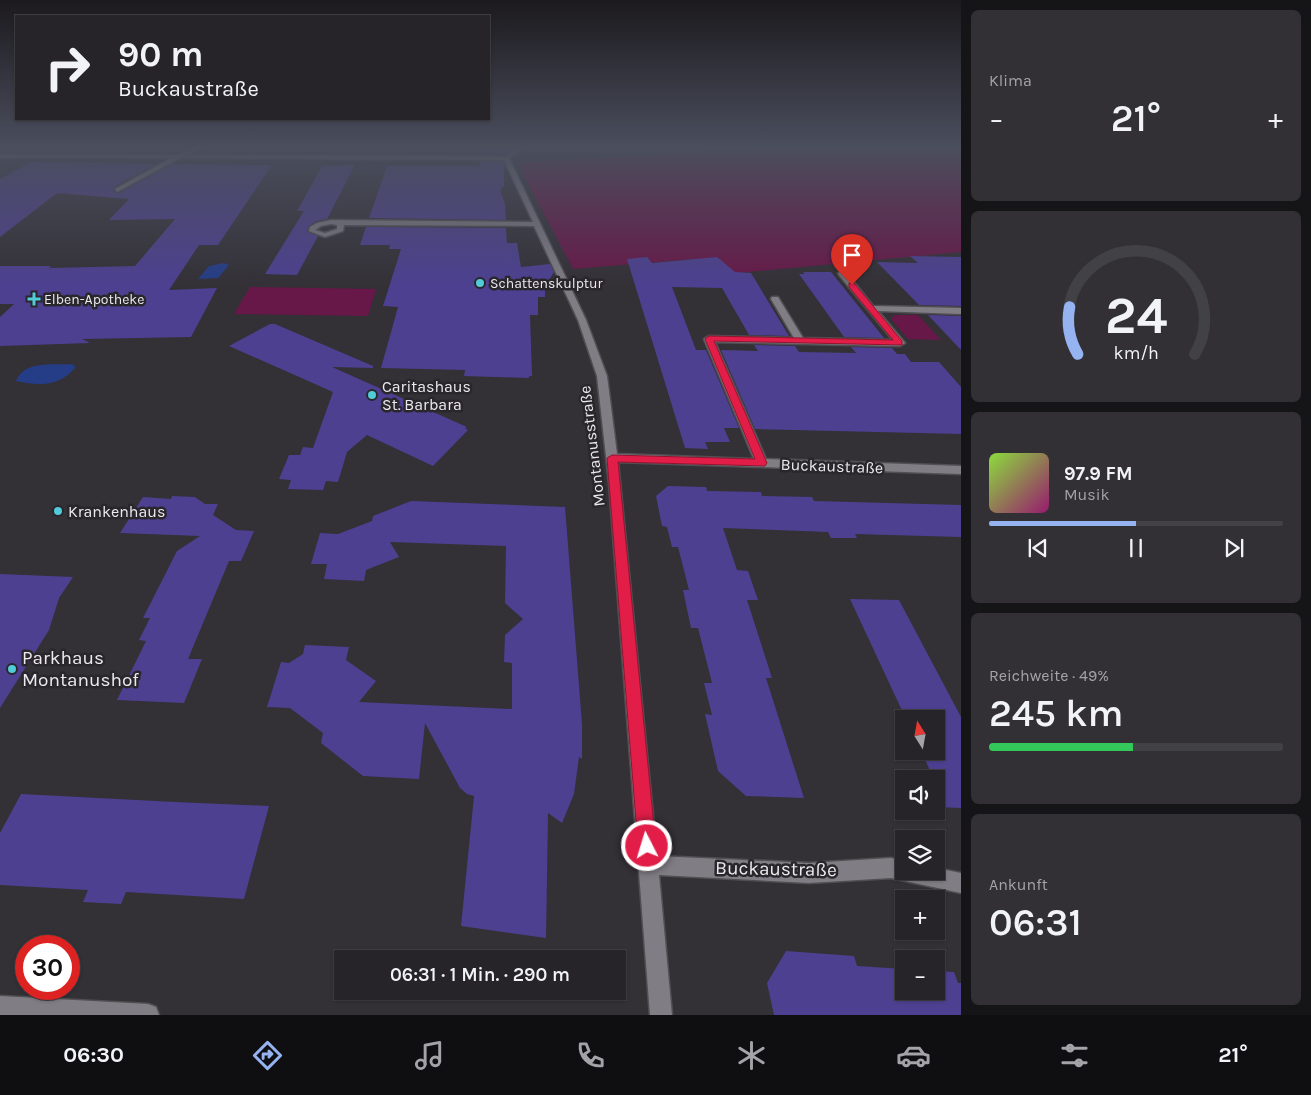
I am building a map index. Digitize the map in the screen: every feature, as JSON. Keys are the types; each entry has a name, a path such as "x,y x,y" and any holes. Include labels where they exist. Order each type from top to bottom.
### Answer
{"street":[{"name":"Montanusstraße","path":"523,193 582,320 598,360 605,393 661,1015"},
{"path":"338,223 537,224"},
{"path":"762,463 709,339 900,343 842,273"},
{"path":"775,299 800,340"},
{"path":"871,308 961,311"},
{"name":"Buckaustraße","path":"612,458 961,470"},
{"name":"Buckaustraße","path":"649,865 809,874 895,869"},
{"name":"Buckaustraße","path":"945,880 961,883"},
{"path":"0,1008 148,1015"}],"shaded area":[{"path":"533,193 961,193 961,252 685,278 708,272 695,259 573,269"},
{"path":"250,287 376,289 368,316 234,314"},
{"path":"895,315 918,315 941,340 908,339 891,319"}],"water":[{"path":"224,263 229,265 218,278 198,279 209,266"},
{"path":"48,364 71,364 75,368 62,379 55,382 33,384 16,381 20,374 32,367"}],"building":[{"path":"0,193 57,193 0,237"},
{"path":"61,193 253,193 218,245 199,245 169,290 217,288 191,337 82,339 90,343 0,346 0,317 14,304 0,304 0,266 51,266 49,268 135,266 175,219 109,220 129,199"},
{"path":"307,193 340,193 327,219 316,221 308,227 307,232 318,236 297,275 265,274 304,211 297,211"},
{"path":"378,193 501,193 505,204 506,220 369,218"},
{"path":"366,227 506,228 507,243 517,243 521,267 550,264 554,272 545,287 545,297 538,297 538,315 530,315 532,376 529,376 529,378 464,376 465,370 381,368 398,307 383,306 401,249 389,249 390,245 360,245"},
{"path":"910,256 961,257 961,306 919,305 877,262 918,263"},
{"path":"647,257 652,263 717,257 735,272 751,273 789,336 749,335 722,288 672,287 696,350 706,350 739,428 724,428 730,442 705,442 708,449 685,448 627,259"},
{"path":"803,272 831,272 884,338 844,337 799,274 805,274"},
{"path":"928,315 961,316 961,350"},
{"name":"Caritashaus St. Barbara","path":"270,324 275,324 373,366 373,368 332,367 467,427 465,428 468,430 433,466 367,435 347,452 338,482 326,481 323,490 288,489 291,480 279,479 289,455 300,455 303,447 313,448 333,392 229,346"},
{"path":"754,345 795,346 799,352 856,353 851,347 892,348 897,354 905,354 911,362 939,362 961,387 961,434 755,429 721,350 758,351"},
{"path":"668,486 706,487 707,491 761,492 762,496 812,497 814,501 961,505 961,537 855,534 857,538 831,538 828,532 723,528 737,570 748,571 758,600 747,600 772,678 766,678 804,798 746,796 718,771 705,714 712,715 704,683 712,683 698,628 691,628 683,590 689,590 678,547 672,547 667,527 662,526 656,496"},
{"path":"172,496 195,497 205,504 218,504 213,515 236,530 254,531 241,561 229,561 188,659 202,659 184,703 117,700 146,641 139,640 150,618 143,618 177,551 200,536 120,533 143,497 171,499"},
{"path":"411,501 565,507 582,724 582,759 579,757 574,794 562,823 548,813 546,938 461,926 474,796 467,794 460,788 425,723 419,779 363,776 321,743 323,733 290,708 267,707 281,662 289,663 303,654 305,645 349,647 346,660 376,681 359,702 512,709 512,663 504,662 505,635 523,619 505,603 506,546 390,542 399,557 366,570 364,581 324,579 327,564 311,564 320,533 338,534 372,521 373,516"},
{"name":"Parkhaus Montanushof","path":"0,574 73,577 59,598 49,630 0,708"},
{"path":"850,599 899,600 961,717 961,808 945,807 945,770 930,770 925,760 945,760 945,710 902,710"},
{"path":"21,794 269,806 244,899 126,892 121,904 83,902 88,890 0,885 0,833"},
{"path":"786,951 854,956 857,966 895,968 895,1000 945,1000 945,972 954,972 958,983 961,983 961,1015 774,1015 767,983"}],"place":[{"name":"Schattenskulptur","path":"480,283"},
{"name":"Elben-Apotheke","path":"34,299"},
{"name":"Caritashaus St. Barbara","path":"372,395"},
{"name":"Krankenhaus","path":"58,511"},
{"name":"Parkhaus Montanushof","path":"12,669"}],"route":[{"path":"647,846 612,458 762,463 709,339 900,343 852,285"}]}
